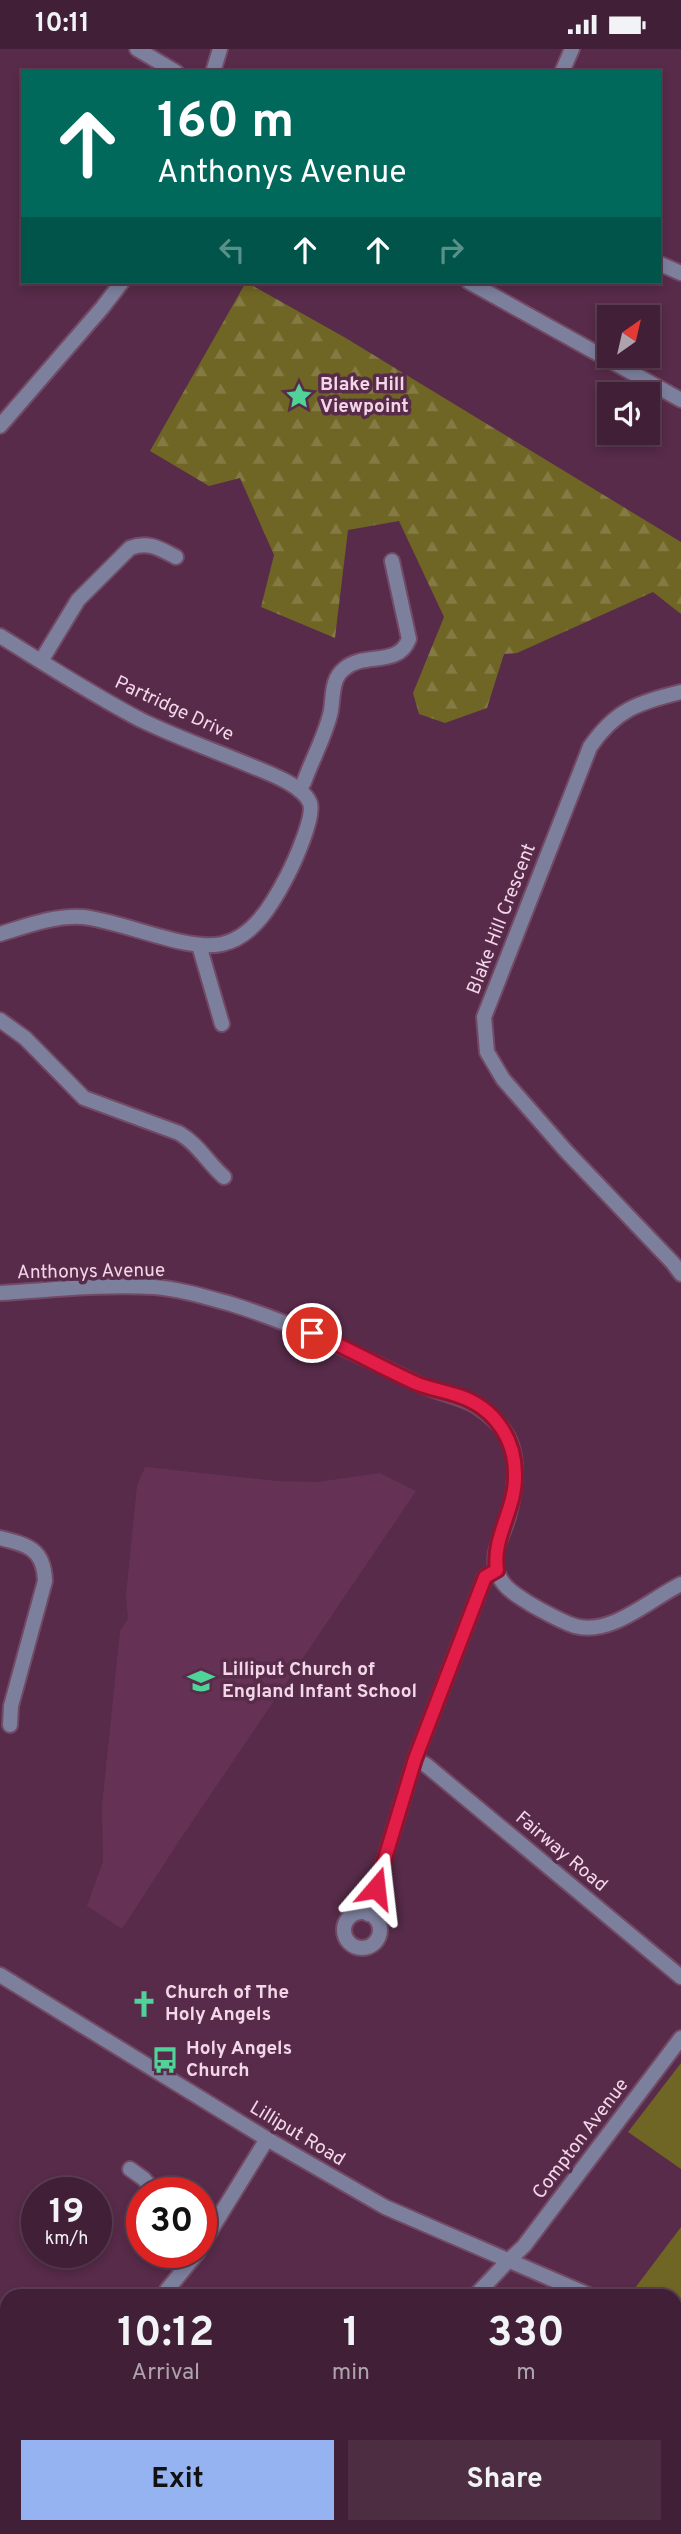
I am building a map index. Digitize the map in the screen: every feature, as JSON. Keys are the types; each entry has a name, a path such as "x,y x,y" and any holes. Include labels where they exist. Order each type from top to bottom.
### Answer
{"street":[{"path":"137,49 173,70"},
{"path":"214,70 220,49"},
{"path":"563,70 572,49"},
{"path":"661,264 681,273"},
{"path":"0,426 120,284"},
{"path":"473,284 681,400"},
{"path":"41,661 78,600 130,548 140,544 152,544 176,557"},
{"path":"0,934 62,918 82,917 200,945 218,945 233,941 247,932 275,896 297,854 311,810 306,797 299,790 330,715 334,684 340,673 346,666 396,655 406,648 409,639 392,561"},
{"name":"Partridge Drive","path":"0,636 143,720 281,778 299,790"},
{"name":"Blake Hill Crescent","path":"681,692 639,704 627,711 604,727 590,747 484,1017 486,1052 503,1079 681,1274"},
{"path":"200,945 222,1024"},
{"path":"0,1020 26,1038 84,1098 179,1133 193,1141 208,1163 224,1177"},
{"name":"Anthonys Avenue","path":"0,1293 98,1287 155,1287 197,1294 293,1325 418,1384 474,1403 501,1427 513,1450 515,1480 508,1519 496,1549 497,1570"},
{"path":"0,1538 24,1543 33,1549 45,1568 45,1581 11,1706 10,1725"},
{"path":"368,1914 415,1759 485,1577 497,1570 508,1588 520,1598 576,1626 604,1625 681,1584"},
{"name":"Fairway Road","path":"415,1759 681,1977"},
{"name":"Lilliput Road","path":"0,1975 267,2139 385,2207 574,2289"},
{"name":"Compton Avenue","path":"482,2289 524,2246 681,2038"},
{"path":"217,2219 267,2139"},
{"path":"130,2169 141,2177"},
{"path":"168,2289 184,2268"}],"shaded area":[{"name":"Lilliput Church of England Infant School","path":"145,1467 278,1481 317,1482 380,1473 416,1491 122,1929 87,1906 103,1861 102,1806 120,1631 128,1619 126,1595 137,1486"}],"green space":[{"path":"245,284 250,284 344,337 681,542 681,614 653,592 517,653 504,654 487,708 445,723 419,714 413,693 444,617 399,521 348,530 335,638 261,607 274,555 240,478 209,486 150,451"},
{"path":"681,2063 681,2169 628,2132"},
{"path":"681,2227 681,2289 634,2289"}],"place":[{"name":"Blake Hill Viewpoint","path":"299,396"},
{"name":"Lilliput Church of England Infant School","path":"201,1681"},
{"name":"Church of The Holy Angels","path":"144,2004"},
{"name":"Holy Angels Church","path":"165,2060"}],"route":[{"path":"312,1333 418,1384 474,1403 501,1427 509,1438 515,1462 515,1480 508,1519 496,1549 497,1570 485,1577 415,1759 376,1888"}]}
